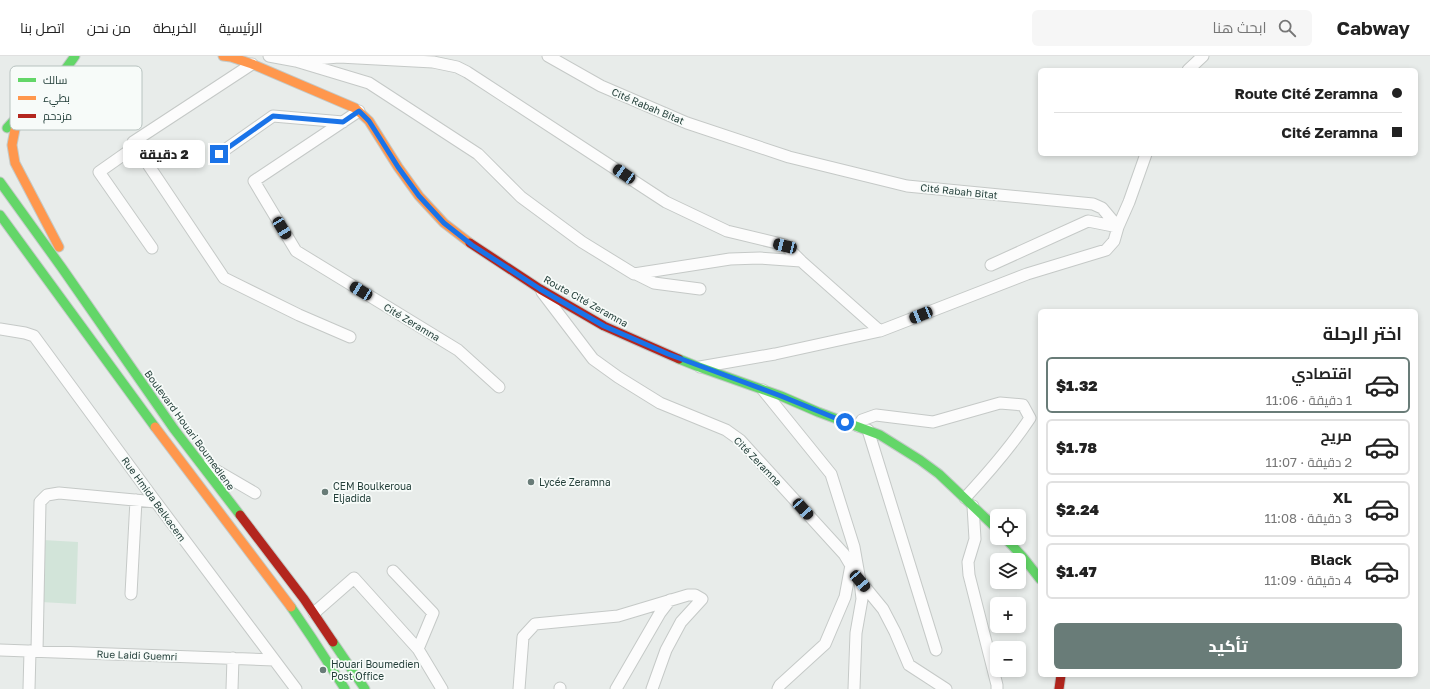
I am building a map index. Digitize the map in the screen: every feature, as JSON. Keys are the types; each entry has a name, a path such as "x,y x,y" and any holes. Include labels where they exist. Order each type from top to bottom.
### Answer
{"main road":[{"path":"68,66 75,56"},
{"name":"Route Cité Zeramna","path":"230,56 252,64 359,111 369,121 398,167 419,196 444,223 472,245 540,289 604,326 699,367 762,389 880,435 920,460 939,474 990,522"},
{"path":"0,133 10,125"},
{"path":"14,130 12,142 14,160 60,248 62,268"},
{"name":"Boulevard Houari Boumediene","path":"0,182 196,460 246,522 314,613 365,689"},
{"path":"0,215 34,263 303,624 345,689"},
{"path":"73,330 162,451 169,455 177,456"},
{"path":"1012,545 1038,576"},
{"path":"1059,689 1061,677"}],"street":[{"path":"269,56 296,61 369,83 478,154 521,197 582,242 634,274 654,283 700,289"},
{"name":"Cité Rabah Bitat","path":"548,56 601,86 687,123 789,157 907,186 1093,204 1102,208 1118,226"},
{"path":"1190,68 1203,56"},
{"path":"296,61 339,57 433,62 457,67 563,134 666,202 727,231 785,246 880,331"},
{"path":"252,64 133,142 224,278 300,315 350,337"},
{"name":"Cité Zeramna","path":"359,111 254,181 296,252 458,350 499,386"},
{"path":"219,154 273,116 343,122"},
{"path":"136,146 99,172 152,248"},
{"path":"699,367 775,354 880,331 1027,274 1106,250 1114,241 1118,226 1129,202 1145,156"},
{"path":"991,265 1088,222 1118,226"},
{"path":"636,274 730,259 760,258 802,261"},
{"name":"Cité Zeramna","path":"540,289 593,359 618,377 660,403 726,430 740,440 839,548 860,581"},
{"name":"Rue Hmida Belkacem","path":"0,329 34,336 296,689"},
{"name":"Cité Zeramna","path":"762,389 831,474 854,547 860,581 862,599 856,633 857,686"},
{"path":"936,650 863,428 862,420 876,415 933,422 1000,402 1023,405 1030,418 1017,439 965,498"},
{"path":"196,460 255,493"},
{"path":"29,689 33,651 40,502 47,495 59,493 156,502"},
{"path":"131,594 136,500"},
{"path":"973,506 975,539 968,562 969,575 997,685 996,689"},
{"path":"778,689 780,685 825,644 845,597 850,565"},
{"path":"393,571 433,613 418,649"},
{"path":"314,613 354,578 418,649 442,689"},
{"path":"860,581 883,609 895,632 908,665 946,689"},
{"path":"519,689 523,637 535,624 618,616 688,595 696,595 702,599 681,622 666,650 652,689"},
{"path":"616,689 660,613 670,600"},
{"name":"Rue Laidi Guemri","path":"0,650 274,660"},
{"path":"232,689 233,658"}],"green space":[{"path":"43,540 78,542 76,604 41,602"}],"traffic: fast":[{"path":"68,66 75,56"},
{"path":"7,128 10,125"},
{"path":"0,182 174,429 240,515"},
{"path":"0,215 155,427"},
{"path":"679,359 781,396 818,412 880,435 920,460 939,474 990,522"},
{"path":"1012,545 1038,576"},
{"path":"291,607 345,689"},
{"path":"333,642 365,689"}],"traffic: slow":[{"path":"223,56 252,64 355,108 369,121 398,167 419,196 444,223 470,243"},
{"path":"15,130 12,145 15,163 59,247"},
{"path":"155,427 291,607"}],"traffic: jam":[{"path":"470,243 540,289 604,326 679,359"},
{"path":"240,515 304,599 333,642"},
{"path":"1059,689 1061,677"}],"place":[{"name":"Lycée Zeramna","path":"531,482"},
{"name":"CEM Boulkeroua Eljadida","path":"325,492"},
{"name":"Houari Boumedien Post Office","path":"323,670"}],"route":[{"path":"219,154 273,116 343,122 359,111 369,121 398,167 419,196 444,223 472,245 540,289 604,326 668,354 699,367 781,396 845,422"}]}
